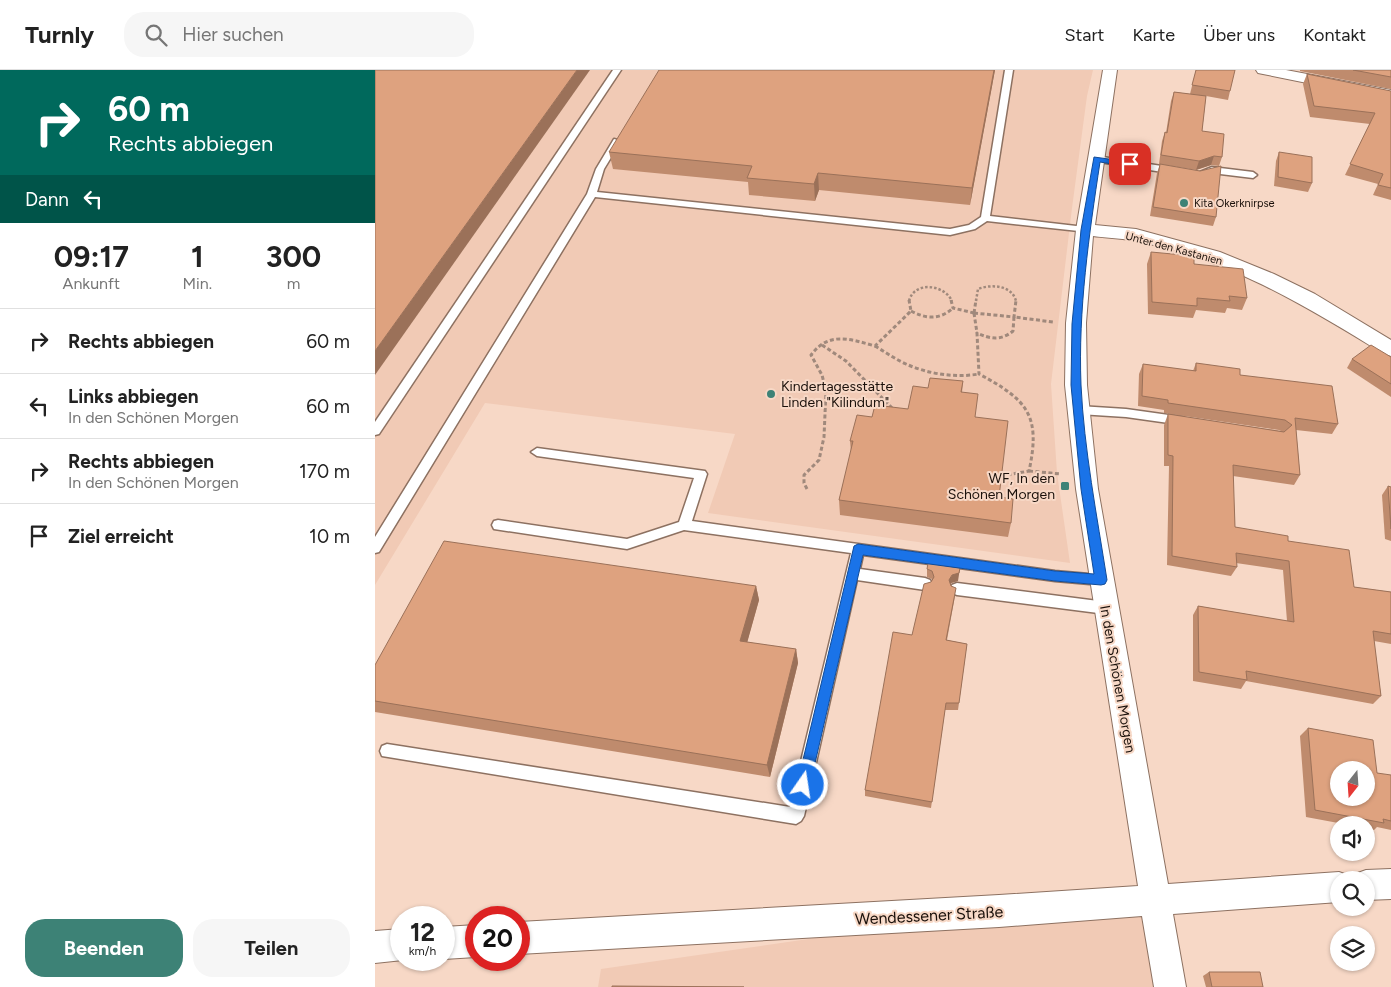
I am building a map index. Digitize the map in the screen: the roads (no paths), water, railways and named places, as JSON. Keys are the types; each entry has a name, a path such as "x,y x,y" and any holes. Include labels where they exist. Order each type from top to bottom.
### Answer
{"street":[{"name":"In den Schönen Morgen","path":"1110,70 1085,230 1076,324 1076,385 1086,476 1101,580 1170,987"},
{"path":"1263,70 1391,94"},
{"name":"Unter den Kastanien","path":"1085,230 1136,235 1213,256 1267,278 1308,299 1391,349"},
{"path":"1375,885 1391,884"},
{"name":"Wendessener Straße","path":"530,937 989,912 1330,888"},
{"path":"375,946 390,945"}],"lane":[{"path":"375,431 617,70"},
{"path":"985,218 1009,70"},
{"path":"375,548 591,194 600,170 620,136"},
{"path":"1096,159 1192,174 1212,170 1253,175"},
{"path":"591,194 950,232 972,227 985,218 1085,230"},
{"path":"1079,410 1126,413 1193,423"},
{"path":"537,452 701,474 684,525"},
{"path":"498,525 627,544 684,525 1055,576 1101,580"},
{"path":"387,752 796,816 858,549"},
{"path":"853,574 925,584"},
{"path":"957,589 1106,608"}],"place":[{"name":"Kita Okerknirpse","path":"1184,203"},
{"name":"Kindertagesstätte Linden \"Kilindum\"","path":"771,394"},
{"name":"WF, In den Schönen Morgen","path":"1065,486"}]}
